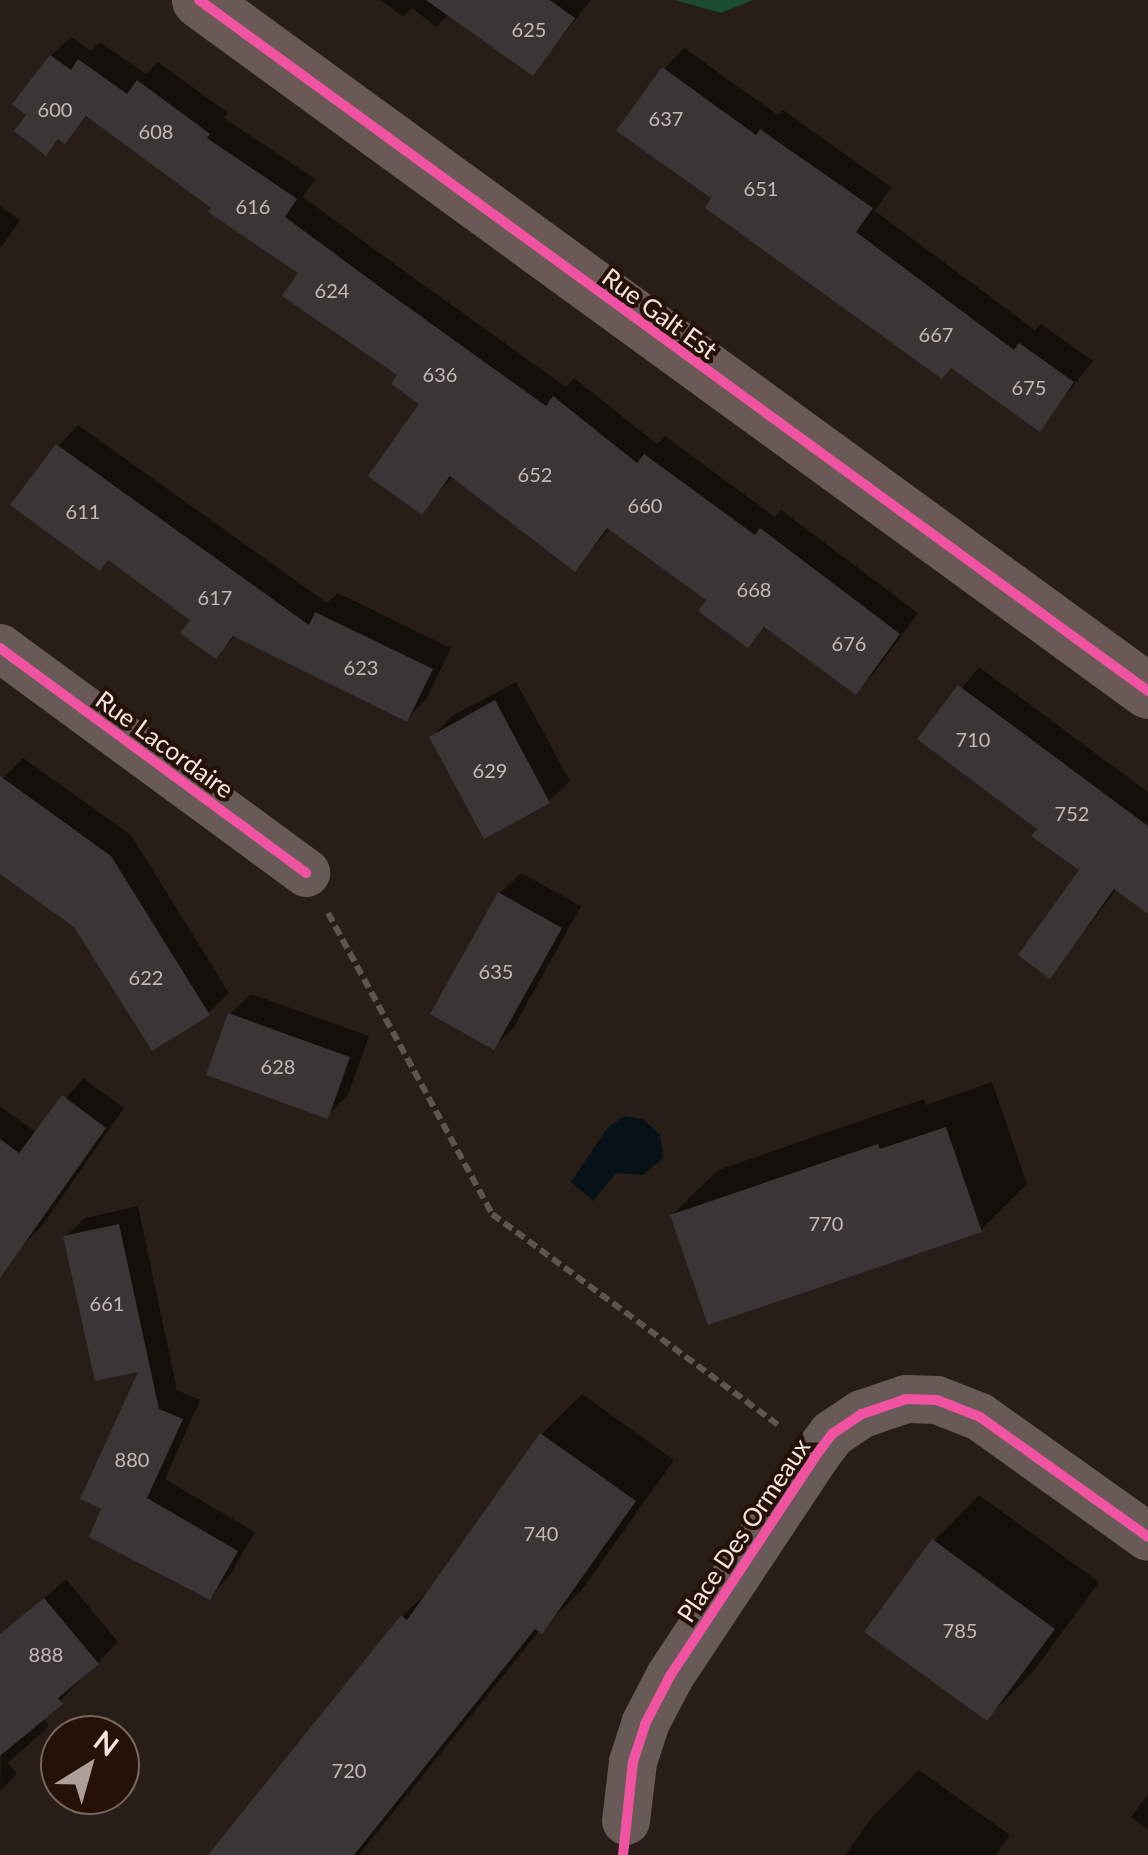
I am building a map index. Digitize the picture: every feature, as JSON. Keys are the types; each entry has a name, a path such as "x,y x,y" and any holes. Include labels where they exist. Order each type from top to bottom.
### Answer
{"main road":[{"name":"Rue Galt Est","path":"199,0 1148,691"}],"street":[{"name":"Rue Lacordaire","path":"0,648 306,873"},
{"name":"Place Des Ormeaux","path":"626,1821 633,1762 644,1724 670,1676 817,1454 832,1434 862,1414 906,1399 937,1400 980,1417 1148,1537"}],"path":[{"path":"306,873 492,1214 817,1454"}],"green space":[{"path":"675,0 753,0 721,13"}],"shaded area":[{"path":"625,1116 643,1119 660,1135 663,1158 643,1175 616,1173 593,1201 571,1182 608,1127"}],"building":[{"path":"426,0 550,0 575,18 533,76"},
{"path":"50,55 71,70 78,59 127,94 137,80 210,134 207,138 297,199 285,217 380,287 546,406 553,396 637,463 644,454 755,535 760,528 900,634 856,695 764,627 748,648 698,611 706,600 607,528 575,572 450,476 422,515 368,476 419,404 391,384 397,375 282,296 298,273 208,212 211,208 86,116 65,144 58,139 46,156 14,131 26,115 12,104"},
{"path":"662,67 756,135 760,129 873,208 856,232 1014,350 1019,343 1074,382 1040,432 951,368 942,379 705,208 711,198 616,131"},
{"path":"56,444 309,625 315,612 433,669 407,722 233,636 216,659 180,633 190,620 108,560 100,571 10,505"},
{"path":"958,685 1148,826 1148,914 1114,889 1050,979 1018,955 1079,870 1031,836 1037,829 917,739"},
{"path":"495,700 550,803 484,839 429,737"},
{"path":"0,776 111,856 210,1015 152,1051 74,927 0,874"},
{"path":"498,892 562,928 494,1050 430,1014"},
{"path":"228,1013 350,1057 328,1119 206,1075"},
{"path":"62,1095 106,1128 0,1278 0,1139 19,1153"},
{"path":"946,1127 982,1232 708,1325 670,1215 878,1144 880,1149"},
{"path":"119,1224 159,1409 183,1419 147,1498 238,1551 210,1600 89,1537 101,1509 80,1499 138,1372 95,1381 63,1236"},
{"path":"540,1433 636,1501 542,1634 535,1629 354,1855 208,1855 401,1615 407,1620"},
{"path":"932,1539 1055,1629 987,1721 864,1632"},
{"path":"44,1598 99,1664 58,1698 63,1704 50,1715 40,1715 40,1723 0,1756 0,1634"}],"cycle path":[{"path":"199,0 1148,691"},
{"path":"0,648 306,873"},
{"path":"623,1855 633,1762 645,1724 670,1676 817,1454 832,1434 862,1414 906,1399 937,1400 980,1417 1148,1537"}]}
